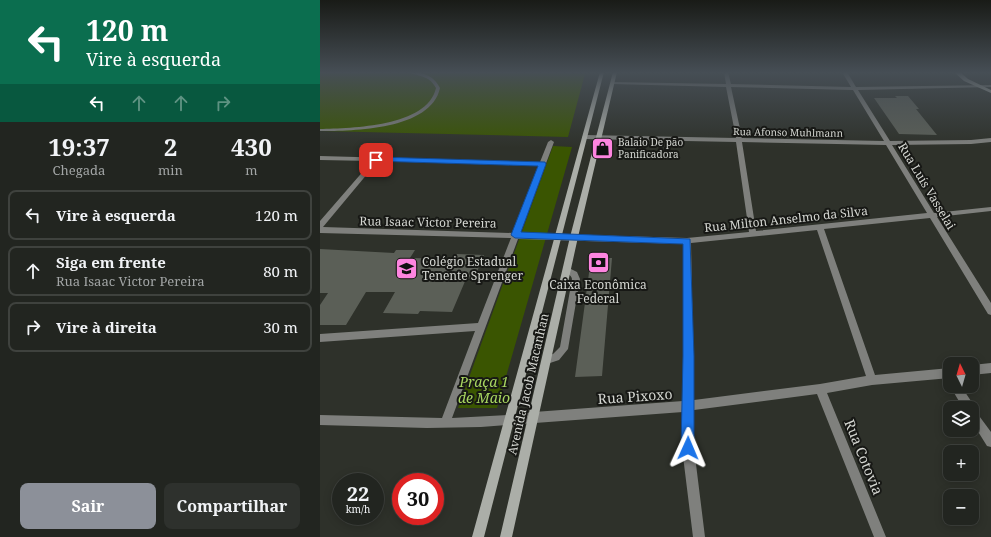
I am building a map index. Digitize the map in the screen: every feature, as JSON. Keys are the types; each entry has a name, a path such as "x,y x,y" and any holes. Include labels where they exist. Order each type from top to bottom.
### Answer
{"main road":[{"name":"Avenida Jacob Macanhan","path":"478,537 595,97"},
{"name":"Avenida Jacob Macanhan","path":"506,537 574,237 610,97"}],"street":[{"path":"732,97 753,234"},
{"name":"Rua Luís Vasselai","path":"858,97 991,311"},
{"name":"Rua Afonso Muhlmann","path":"585,137 888,143 991,140"},
{"path":"445,423 551,142"},
{"path":"320,158 543,164"},
{"path":"320,226 376,160"},
{"name":"Rua Milton Anselmo da Silva","path":"559,236 687,241 991,209"},
{"path":"820,227 872,380"},
{"name":"Rua Isaac Victor Pereira","path":"320,230 559,236"},
{"path":"687,241 688,448 699,537"},
{"path":"320,338 481,327"},
{"path":"979,369 991,368"},
{"name":"Rua Pixoxo","path":"320,420 445,423 510,421 534,417 688,406 820,389 872,380 943,375"},
{"name":"Rua Cotovia","path":"820,389 880,537"},
{"path":"979,424 991,442"}],"lane":[{"path":"320,130 355,130 373,128 400,121 417,113 436,97"},
{"path":"547,360 556,357 564,349 576,279 574,274 567,270"}],"green space":[{"path":"320,97 579,97 568,137 320,131"},
{"name":"Praça 1 de Maio","path":"553,146 572,147 497,408 458,408"}],"building":[{"path":"896,97 909,97 919,109 916,109 937,135 899,134 874,98 897,98"},
{"name":"Colégio Estadual Tenente Sprenger","path":"320,249 394,253 396,250 415,250 410,258 455,259 457,254 484,255 474,279 466,279 452,312 420,311 418,314 383,313 395,292 366,292 346,325 320,325 320,305 328,293 320,293"},
{"path":"591,258 612,258 602,376 575,377"}],"place":[{"name":"Balaio De pão Panificadora","path":"602,148"},
{"name":"Caixa Econômica Federal","path":"598,263"},
{"name":"Colégio Estadual Tenente Sprenger","path":"406,268"}],"route":[{"path":"376,160 543,164 515,235 687,241 689,356 688,448"}]}
